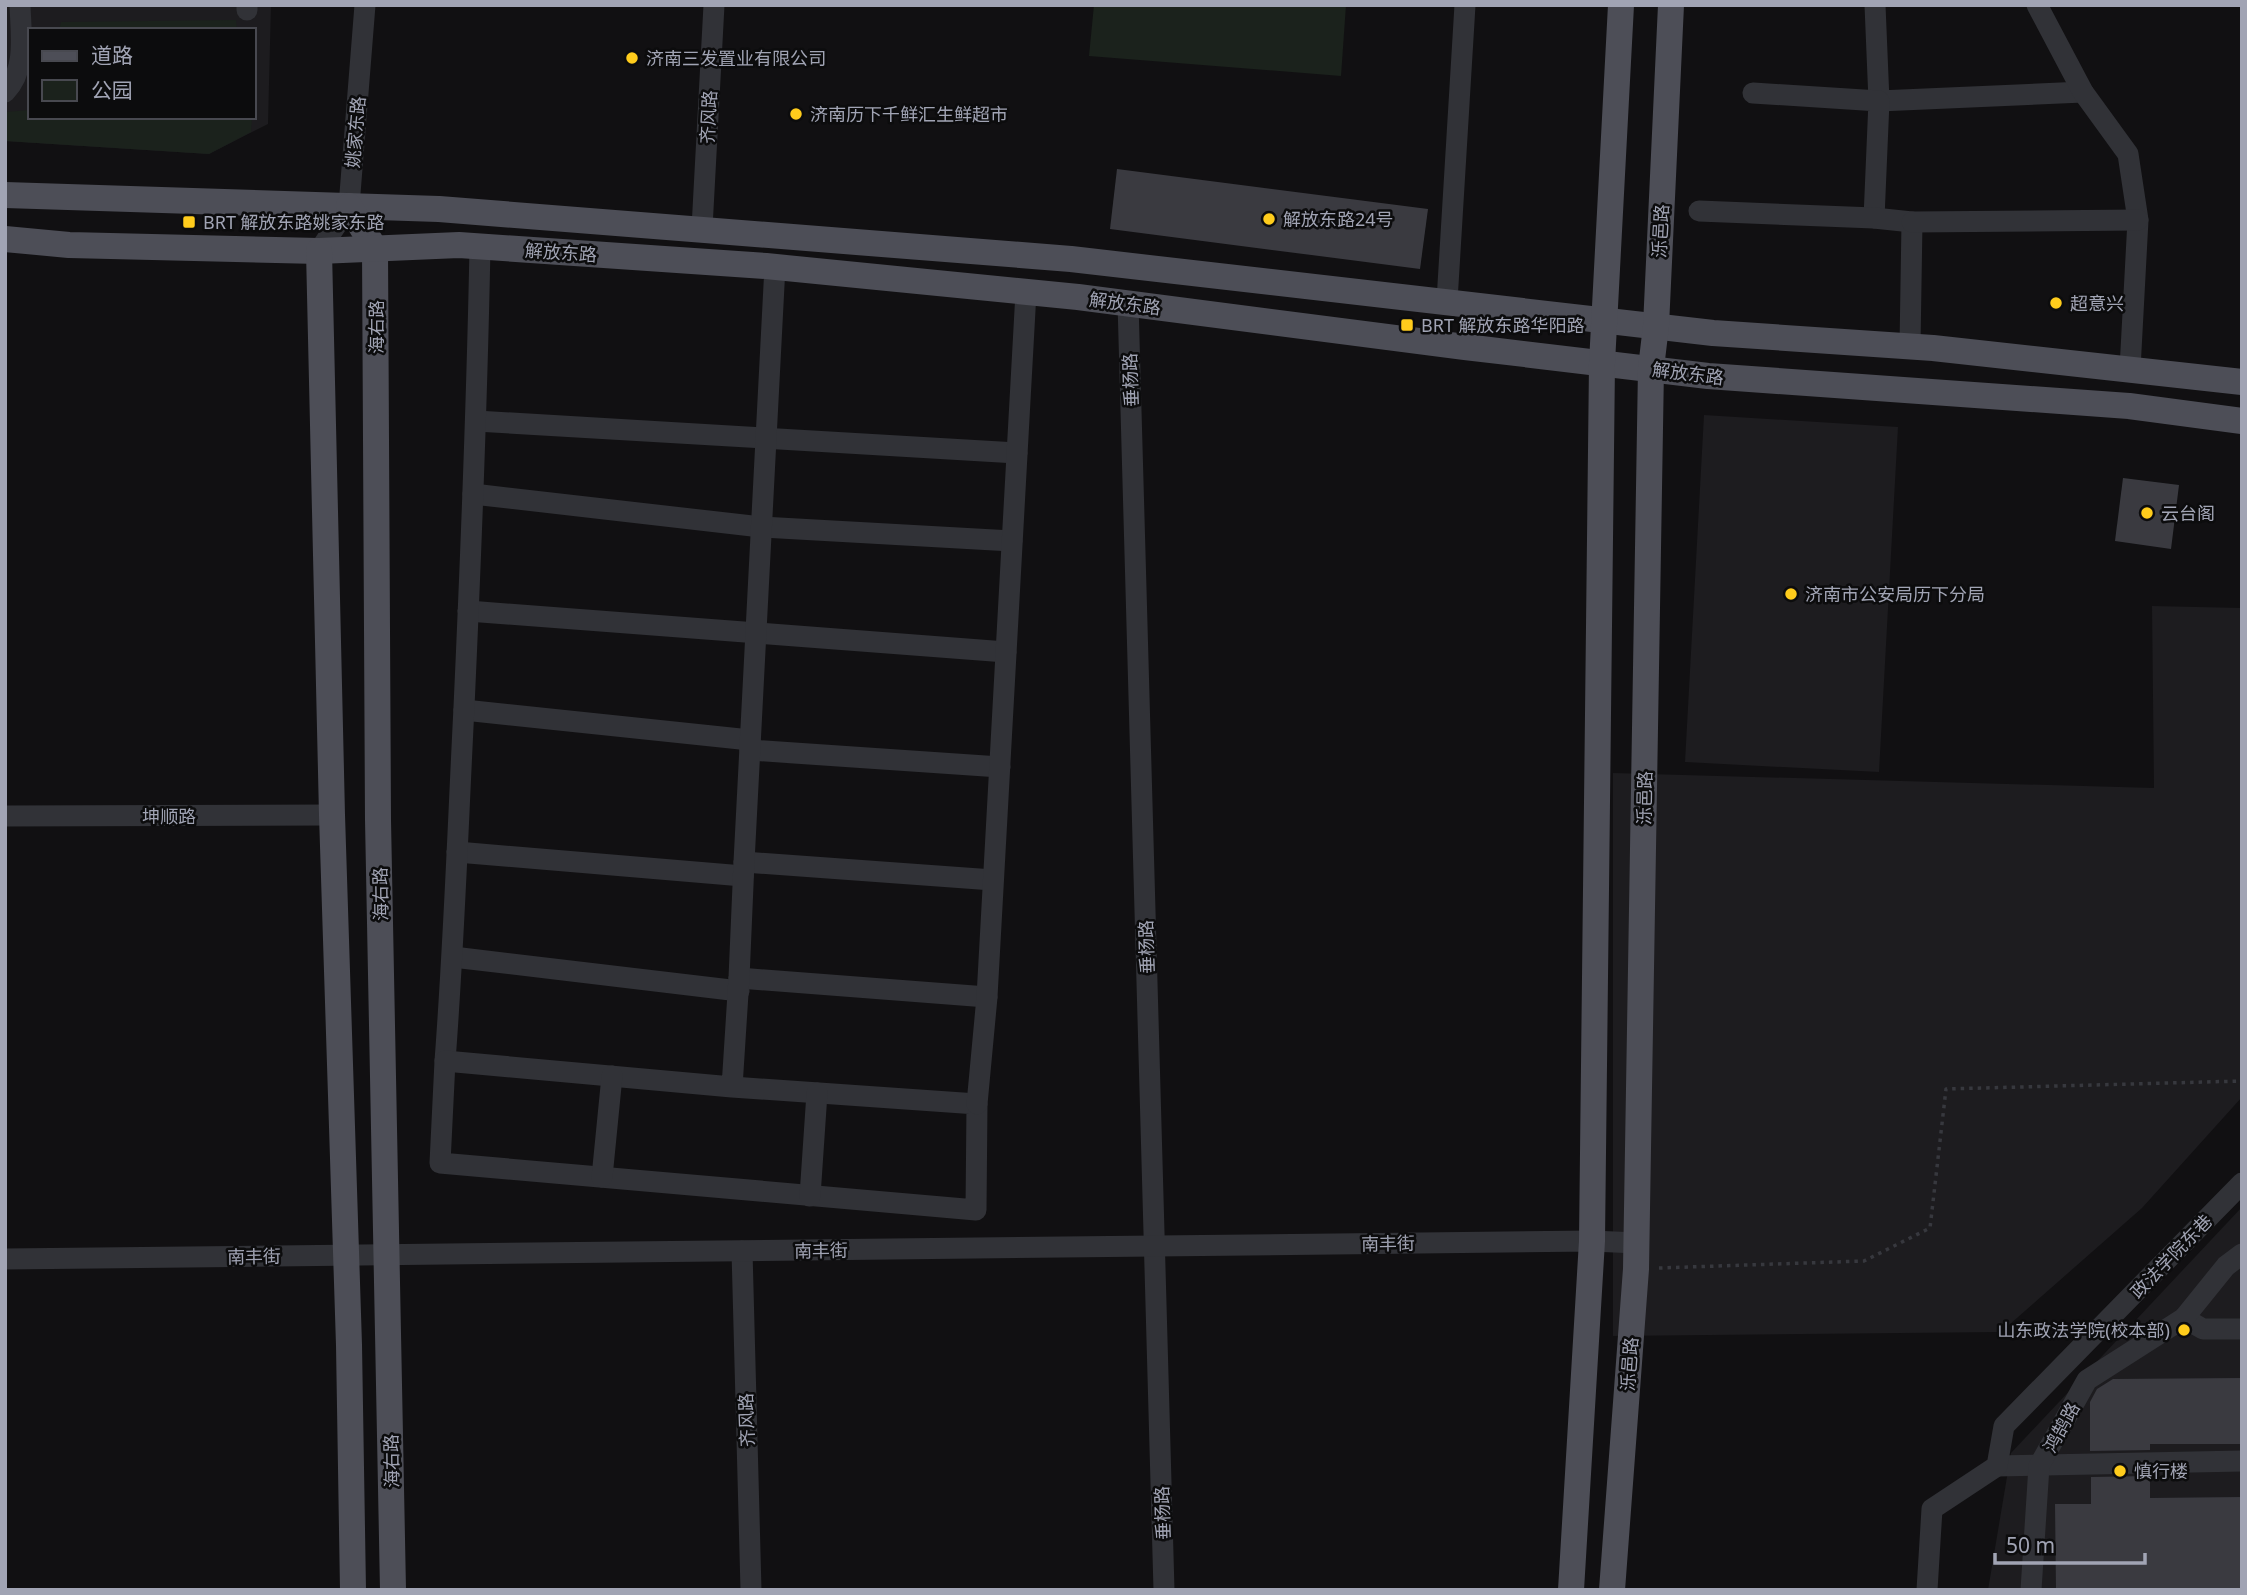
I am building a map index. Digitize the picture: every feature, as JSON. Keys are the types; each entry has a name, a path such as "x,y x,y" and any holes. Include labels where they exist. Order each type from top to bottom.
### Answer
{"main road":[{"path":"1571,1590 1592,1241 1602,363 1621,5"},
{"name":"泺邑路","path":"1612,1590 1637,1256 1651,368 1656,326 1671,5"},
{"name":"解放东路","path":"5,195 439,209 1071,259 1713,333 1910,346 2242,382"},
{"path":"349,206 375,249"},
{"name":"解放东路","path":"5,239 69,244 319,251 459,246 775,267 1128,303 1465,348 1708,376 2129,406 2242,421"},
{"name":"海右路","path":"375,249 378,820 393,1590"},
{"path":"319,251 353,1590"}],"street":[{"path":"5,93 15,81 21,64 20,5"},
{"name":"姚家东路","path":"319,251 349,206 365,5"},
{"name":"齐风路","path":"702,229 714,5"},
{"path":"1447,301 1465,5"},
{"path":"1874,5 1879,101 1874,218"},
{"path":"2037,5 2083,92 2129,153 2138,220 2130,369"},
{"path":"1753,93 1879,101 2083,92"},
{"path":"1699,211 1912,222 2138,220"},
{"path":"1910,346 1912,222"},
{"path":"480,247 464,710 440,1163 976,1210 977,1104 987,997 1026,292"},
{"path":"732,1087 775,267"},
{"name":"垂杨路","path":"1128,303 1164,1590"},
{"path":"476,421 1017,453"},
{"path":"473,495 761,527 1012,541"},
{"path":"468,611 1006,652"},
{"path":"464,710 750,745 1000,767"},
{"name":"坤顺路","path":"5,816 332,815"},
{"path":"457,852 993,880"},
{"path":"453,957 739,985 987,997"},
{"path":"444,1061 732,1087 977,1104"},
{"path":"603,1177 611,1076"},
{"path":"810,1196 817,1093"},
{"name":"政法学院东巷","path":"1997,1466 2004,1426 2242,1183"},
{"name":"南丰街","path":"5,1259 1592,1241 1637,1256"},
{"name":"齐风路","path":"742,1251 751,1590"},
{"name":"鸿鹄路","path":"2031,1590 2039,1466 2087,1380 2184,1318 2226,1266 2242,1254"},
{"path":"2184,1318 2203,1329 2242,1329"},
{"path":"1927,1590 1932,1509 1997,1466 2242,1461"}],"path":[{"path":"1637,1256 1864,1261 1930,1228 1947,1089 2242,1081"}],"shaded area":[{"path":"5,5 271,5 268,124 209,154 5,141"},
{"name":"济南市公安局历下分局","path":"1704,415 1898,427 1879,772 1685,762"},
{"path":"2152,606 2242,608 2242,1097 2142,1208 2001,1332 1613,1336 1613,773 2154,788"},
{"name":"山东政法学院(校本部)","path":"2242,1207 2242,1590 1988,1590 2011,1453"}],"green space":[{"path":"1094,5 1346,5 1341,76 1089,56"},
{"path":"236,20 237,28 60,28 61,22"},
{"path":"28,110 28,119 252,119 251,132 209,154 5,141 5,112"}],"building":[{"name":"解放东路24号","path":"1117,169 1428,209 1420,269 1110,229"},
{"name":"云台阁","path":"2123,478 2179,485 2171,549 2115,541"},
{"path":"2242,1378 2242,1444 2150,1444 2150,1450 2090,1451 2090,1402 2097,1389 2113,1379"},
{"name":"慎行楼","path":"2150,1476 2150,1498 2242,1497 2242,1588 2056,1590 2055,1504 2091,1504 2091,1477"}],"place":[{"name":"济南三发置业有限公司","path":"632,58"},
{"name":"济南历下千鲜汇生鲜超市","path":"796,114"},
{"name":"解放东路24号","path":"1269,219"},
{"name":"BRT 解放东路姚家东路","path":"189,222"},
{"name":"超意兴","path":"2056,303"},
{"name":"BRT 解放东路华阳路","path":"1407,325"},
{"name":"云台阁","path":"2147,513"},
{"name":"济南市公安局历下分局","path":"1791,594"},
{"name":"山东政法学院(校本部)","path":"2184,1330"},
{"name":"慎行楼","path":"2120,1471"}]}
